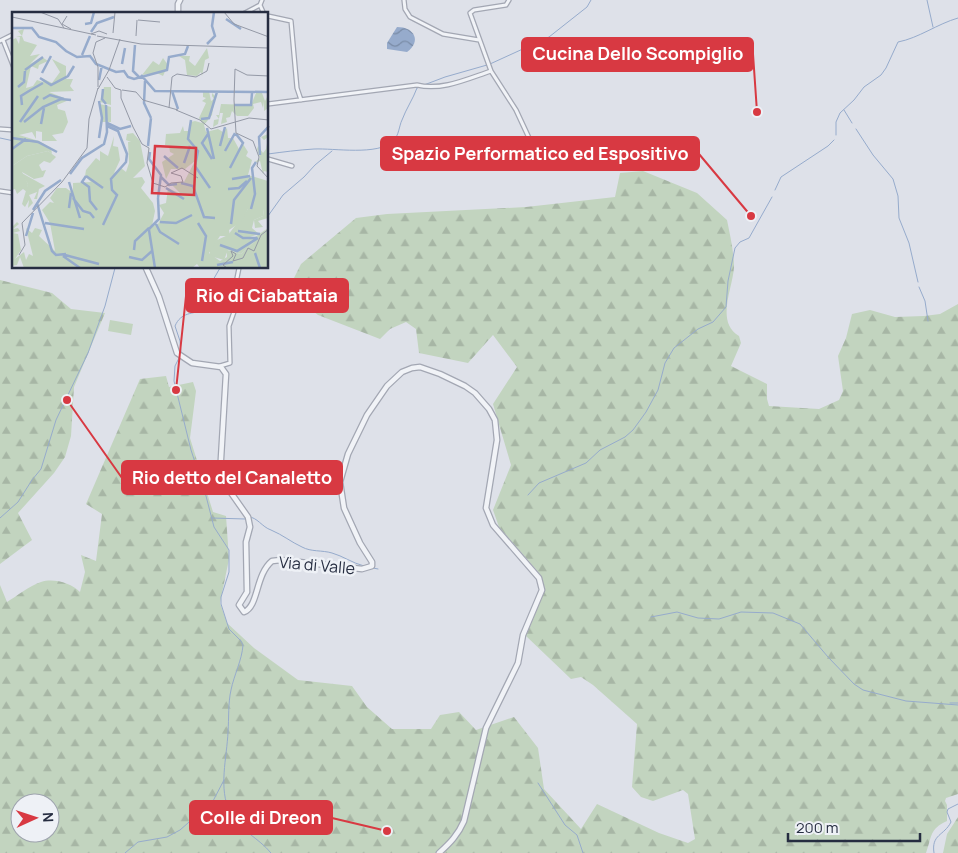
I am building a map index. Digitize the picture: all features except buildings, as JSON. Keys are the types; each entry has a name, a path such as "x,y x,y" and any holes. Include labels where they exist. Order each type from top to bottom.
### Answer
{"street":[{"path":"246,12 260,4 262,0"},
{"path":"404,0 405,9 410,18 443,34 480,40"},
{"path":"426,148 431,151 500,151 530,140 516,110 490,70 470,16 471,11 506,5 509,0"},
{"path":"260,4 263,12"},
{"path":"269,16 291,21 297,88 301,100"},
{"path":"2,41 12,64"},
{"path":"269,104 419,85 432,88 490,70"},
{"path":"269,159 292,166"},
{"path":"146,269 159,297 175,350 180,356 192,363 218,366 230,364 229,326 235,309 234,293 236,276 240,269"},
{"name":"Via di Valle","path":"218,366 226,374 220,475 249,518 250,527 246,542 247,592 239,605 244,612 253,605 256,588 262,573 272,561 281,560 362,569 370,567 372,562 344,508 340,482 348,454 367,415 387,386 402,372 420,367 440,374 475,393 489,408 495,420 497,440 486,508 493,526 540,578 542,590 523,635 518,663 486,728 464,821 460,831 439,853"}],"green space":[{"path":"643,171 697,193 727,220 733,249 734,267 727,314 728,322 732,330 739,336 741,343 731,366 767,384 769,406 819,409 839,400 843,391 838,356 846,338 852,314 870,310 895,317 924,316 940,314 958,304 958,794 946,798 947,821 934,830 926,853 0,853 0,585 7,602 32,586 46,581 62,582 80,592 85,572 81,555 96,561 102,514 86,504 140,379 166,376 169,387 193,382 196,391 190,438 213,512 226,516 229,559 220,603 227,623 254,648 298,680 352,686 367,707 392,729 431,729 440,715 459,712 476,730 514,717 538,748 544,789 581,829 597,804 659,833 688,843 695,839 688,794 683,790 653,801 641,797 632,787 637,724 593,685 581,677 571,679 526,636 545,590 540,574 499,527 493,510 511,465 493,404 517,367 493,335 468,363 419,353 416,329 406,322 390,329 380,339 318,315 295,297 293,280 301,264 356,218 387,214 526,207 615,197 620,173"},
{"path":"0,280 52,293 71,309 105,313 74,387 71,436 65,457 54,473 18,513 32,540 0,564"},
{"path":"110,320 133,324 131,335 108,331"},
{"path":"958,817 958,853 943,853 947,834"}],"water":[{"path":"397,27 408,29 414,35 415,39 412,48 407,52 387,49 387,43"}],"waterway":[{"path":"490,64 549,37 587,7 591,0"},
{"path":"927,0 933,27"},
{"path":"836,135 836,122 840,113 864,87 881,75 898,42 958,18"},
{"path":"424,85 487,65"},
{"path":"269,154 314,149 367,150 386,146 397,136 405,112 417,88 420,87"},
{"path":"844,110 852,123"},
{"path":"856,129 873,155 893,179 898,196 899,218 909,243 918,282"},
{"path":"0,138 12,141"},
{"path":"775,190 781,177 834,140"},
{"path":"269,215 283,195 332,151"},
{"path":"528,495 539,483 586,463 600,450 625,437 633,430 658,390 665,363 674,348 698,329 713,322 726,307 728,281 735,248 740,242 749,238 772,197"},
{"path":"0,518 18,502 41,469 56,420 88,353 105,306 115,269"},
{"path":"181,353 180,341 175,326 177,321 191,313 205,310 208,304 209,287 219,269"},
{"path":"919,287 925,301 928,321"},
{"path":"180,356 175,366 174,381 191,450 214,527 229,550 229,572 221,597 221,604 229,629 243,645 229,700 224,793 226,803 234,818 271,853"},
{"path":"249,517 305,549 332,553 364,566"},
{"path":"212,518 245,519"},
{"path":"373,568 378,569"},
{"path":"651,617 677,612 698,618 719,619 741,612 773,613 800,624 828,657 854,684 863,690 906,701 958,705"},
{"path":"950,703 958,703"},
{"path":"125,853 138,842 167,837 180,830 213,801 224,780"},
{"path":"538,783 565,825 577,835 583,853"},
{"path":"934,853 934,842 951,822 947,812 948,809 958,804"}],"place":[{"name":"Cucina Dello Scompiglio","path":"757,112"},
{"name":"Spazio Performatico ed Espositivo","path":"751,216"},
{"name":"Rio di Ciabattaia","path":"176,390"},
{"name":"Rio detto del Canaletto","path":"67,400"},
{"name":"Colle di Dreon","path":"387,831"}]}
